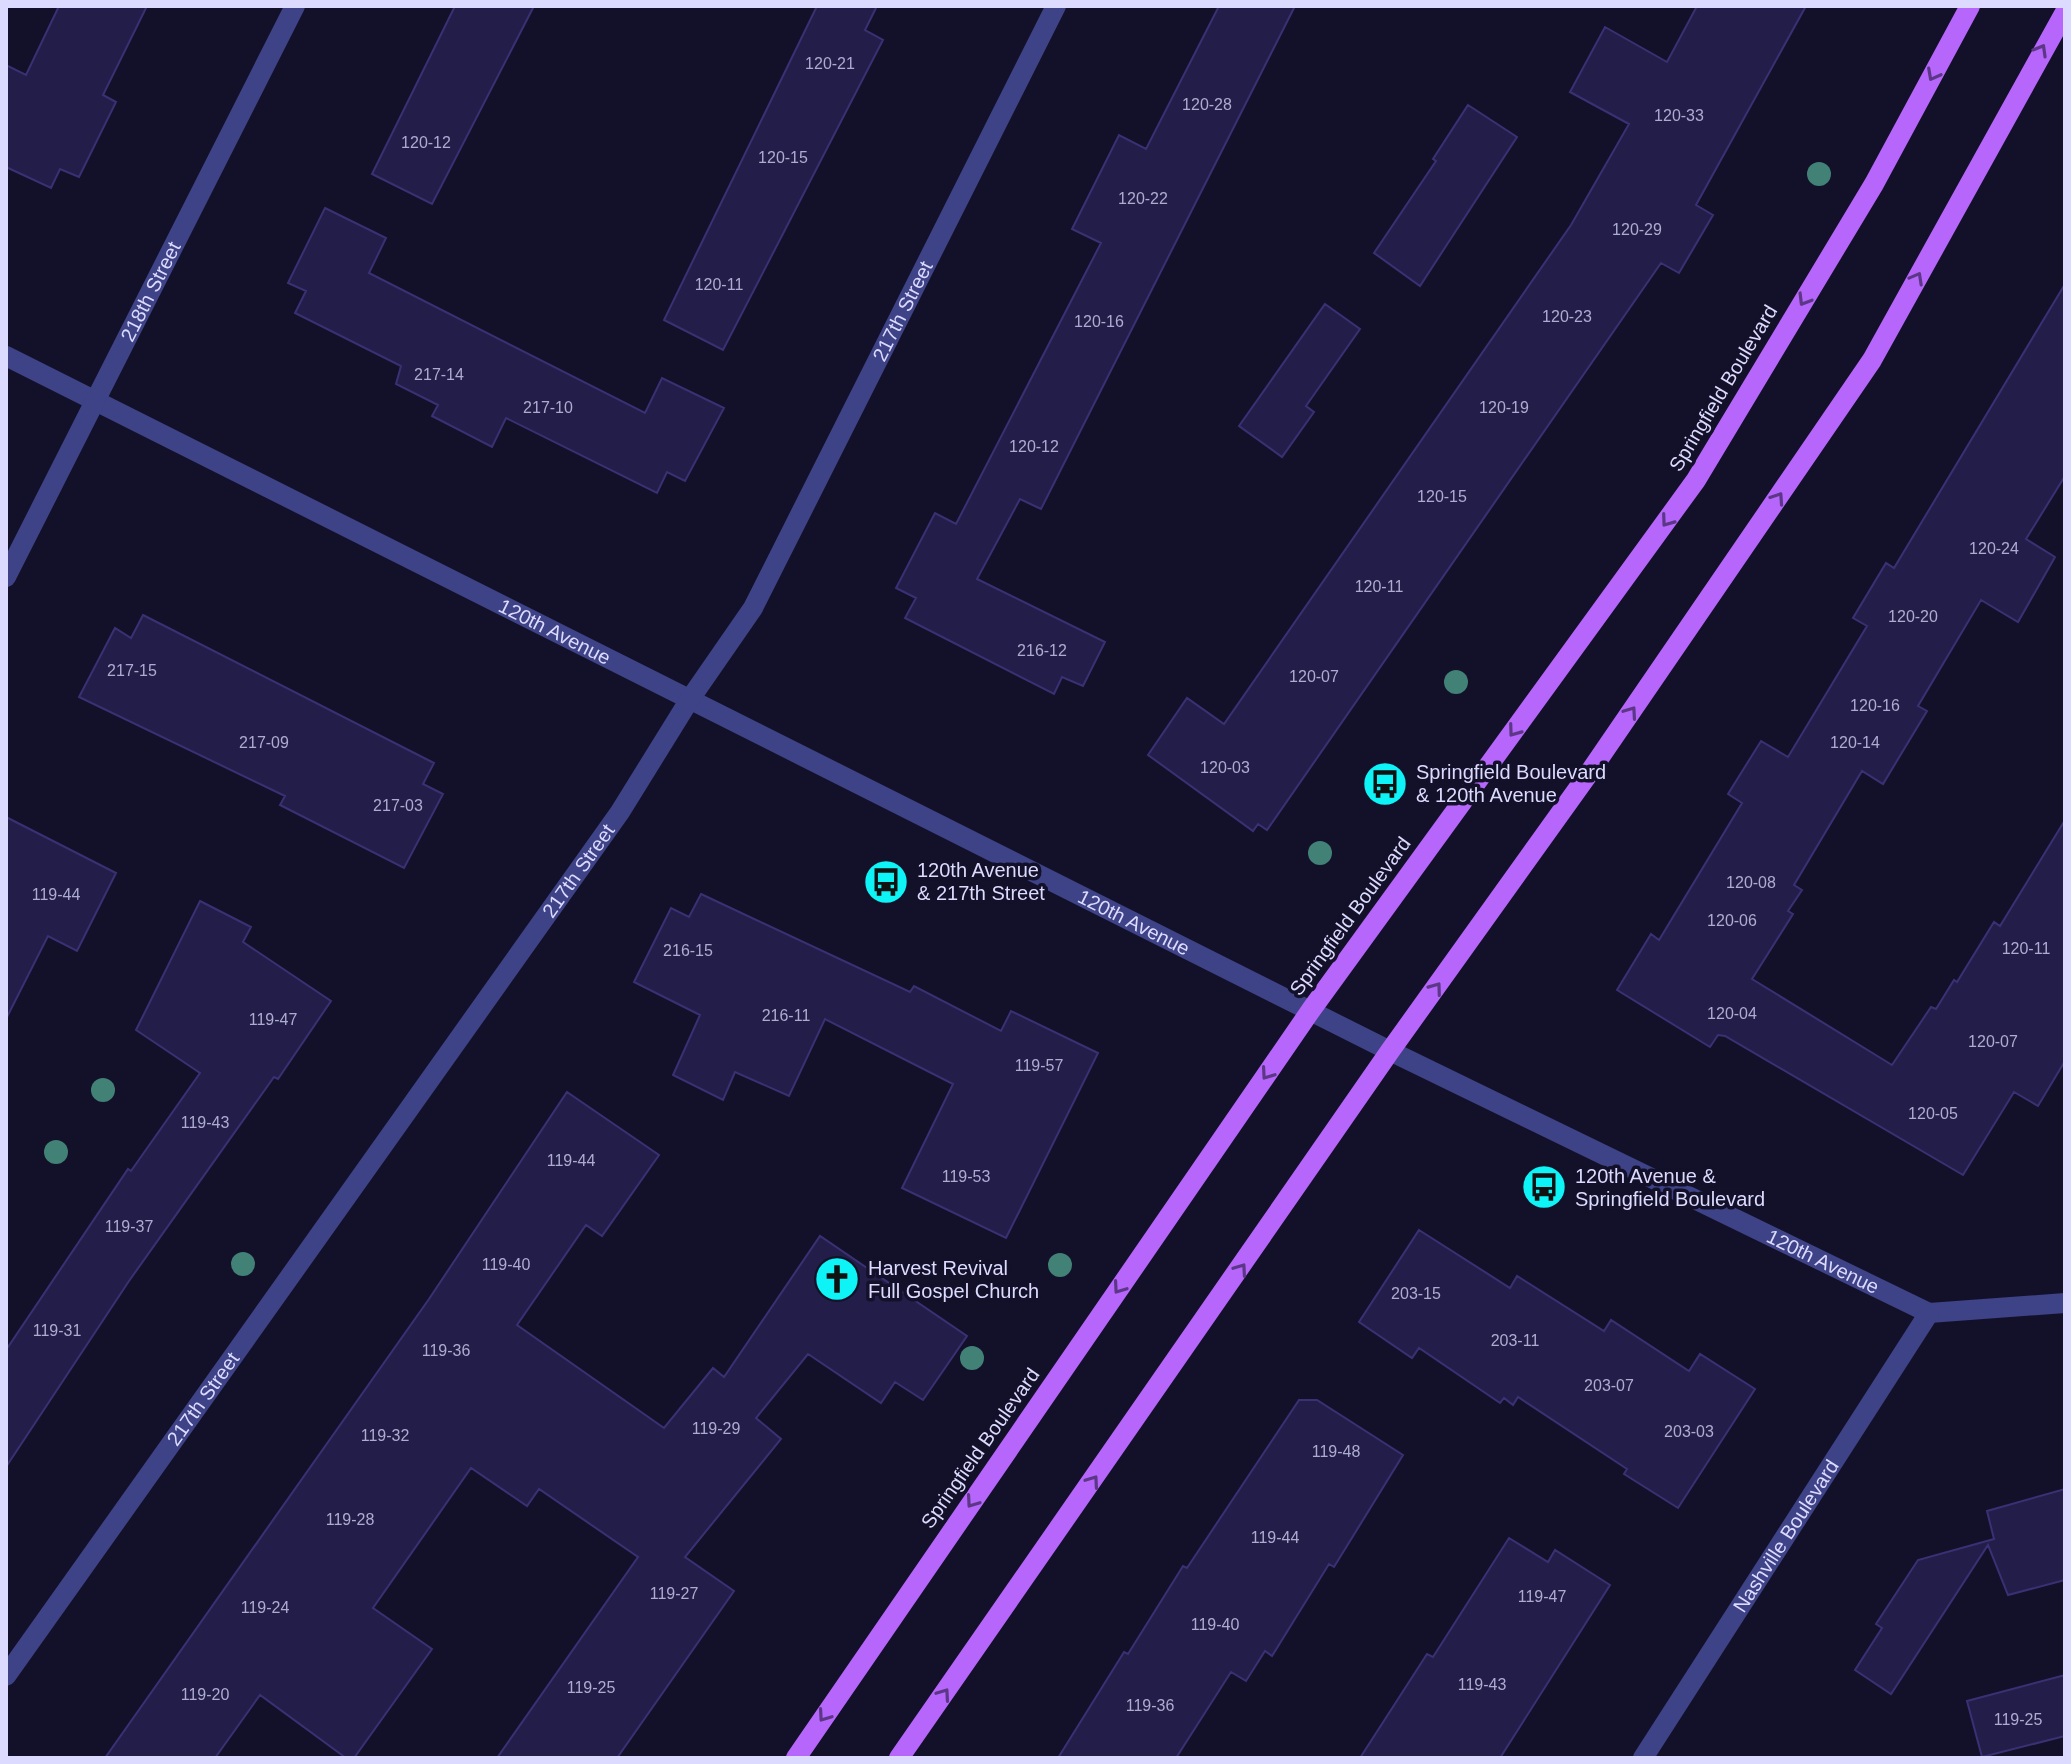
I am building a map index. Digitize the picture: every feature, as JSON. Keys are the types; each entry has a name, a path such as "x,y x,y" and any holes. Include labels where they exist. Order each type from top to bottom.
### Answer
{"main road":[{"name":"Springfield Boulevard","path":"796,1758 1311,1010 1696,480 1874,184 1970,6"},
{"path":"899,1758 1390,1051 1587,776 1872,360 2065,12"}],"street":[{"name":"218th Street","path":"6,577 295,6"},
{"name":"217th Street","path":"6,1676 620,812 690,699 753,608 1056,6"},
{"name":"120th Avenue","path":"6,356 1390,1051 1929,1313"},
{"path":"1929,1313 2065,1303"},
{"name":"Nashville Boulevard","path":"1643,1758 1929,1313"}],"building":[{"path":"59,6 147,6 103,95 116,102 79,177 60,169 51,188 6,167 6,65 26,75"},
{"path":"455,6 534,6 432,204 372,174"},
{"path":"817,6 877,6 865,30 883,40 723,350 664,320"},
{"path":"1219,6 1295,6 1041,509 1020,499 977,579 1105,642 1083,686 1062,677 1054,694 905,618 916,598 896,588 935,513 956,524 1101,243 1072,229 1119,135 1146,149"},
{"path":"1697,6 1806,6 1696,205 1713,215 1679,273 1661,263 1267,830 1258,824 1253,831 1148,755 1187,698 1224,724 1571,225 1629,124 1570,92 1605,27 1667,62"},
{"path":"1468,105 1517,137 1420,286 1374,253 1436,161 1433,159"},
{"path":"325,208 386,238 369,273 645,413 662,378 724,408 685,481 667,472 657,493 506,418 492,447 432,416 438,405 396,384 401,366 295,313 306,291 288,283"},
{"path":"2065,284 2065,476 2026,539 2055,557 2018,622 1981,600 1918,706 1927,711 1883,784 1862,771 1794,885 1802,890 1788,911 1793,914 1752,979 1892,1065 1931,1007 1936,1009 1954,980 1957,982 1994,922 2000,926 2065,820 2065,1061 2038,1106 2014,1092 1963,1175 1725,1036 1718,1035 1710,1047 1617,990 1651,934 1659,940 1742,803 1728,794 1761,741 1788,757 1867,626 1853,618 1886,563 1894,568"},
{"path":"1325,304 1360,329 1306,406 1314,412 1282,457 1239,426"},
{"path":"143,615 434,763 423,784 443,794 404,868 280,805 285,796 79,697 115,628 131,638"},
{"path":"6,817 116,873 77,951 48,936 6,1019"},
{"path":"701,894 910,992 914,986 1001,1031 1011,1011 1098,1053 1006,1238 902,1188 953,1084 825,1019 789,1096 735,1072 723,1100 673,1075 700,1015 634,982 671,908 689,917"},
{"path":"200,901 251,927 243,942 331,1001 278,1079 274,1077 129,1281 6,1467 6,1350 128,1169 131,1171 200,1073 136,1030"},
{"path":"567,1092 659,1155 602,1236 586,1225 517,1325 664,1428 713,1368 724,1377 820,1236 967,1336 923,1400 895,1382 881,1403 808,1354 756,1418 781,1439 685,1557 734,1591 617,1758 497,1758 638,1557 539,1489 527,1506 471,1468 373,1608 432,1649 354,1758 346,1758 260,1695 215,1758 105,1758 429,1299"},
{"path":"1419,1230 1510,1288 1517,1276 1604,1331 1611,1320 1689,1371 1700,1354 1755,1389 1678,1508 1624,1474 1627,1469 1518,1397 1513,1405 1504,1398 1500,1403 1419,1348 1412,1358 1359,1322"},
{"path":"1299,1400 1317,1400 1403,1455 1334,1567 1329,1564 1272,1656 1265,1651 1246,1681 1231,1672 1176,1758 1058,1758 1124,1652 1128,1654 1183,1566 1187,1568"},
{"path":"2065,1489 2065,1580 2008,1595 1988,1545 1891,1694 1855,1670 1882,1628 1876,1624 1918,1560 1994,1539 1987,1511"},
{"path":"1509,1538 1548,1562 1555,1550 1610,1585 1500,1758 1360,1758 1427,1654 1433,1657"},
{"path":"2065,1675 2065,1736 1982,1757 1967,1701"}],"place":[{"name":"Springfield Boulevard & 120th Avenue","path":"1385,784"},
{"name":"120th Avenue & 217th Street","path":"886,882"},
{"name":"120th Avenue & Springfield Boulevard","path":"1544,1187"},
{"name":"Harvest Revival Full Gospel Church","path":"837,1279"}]}
